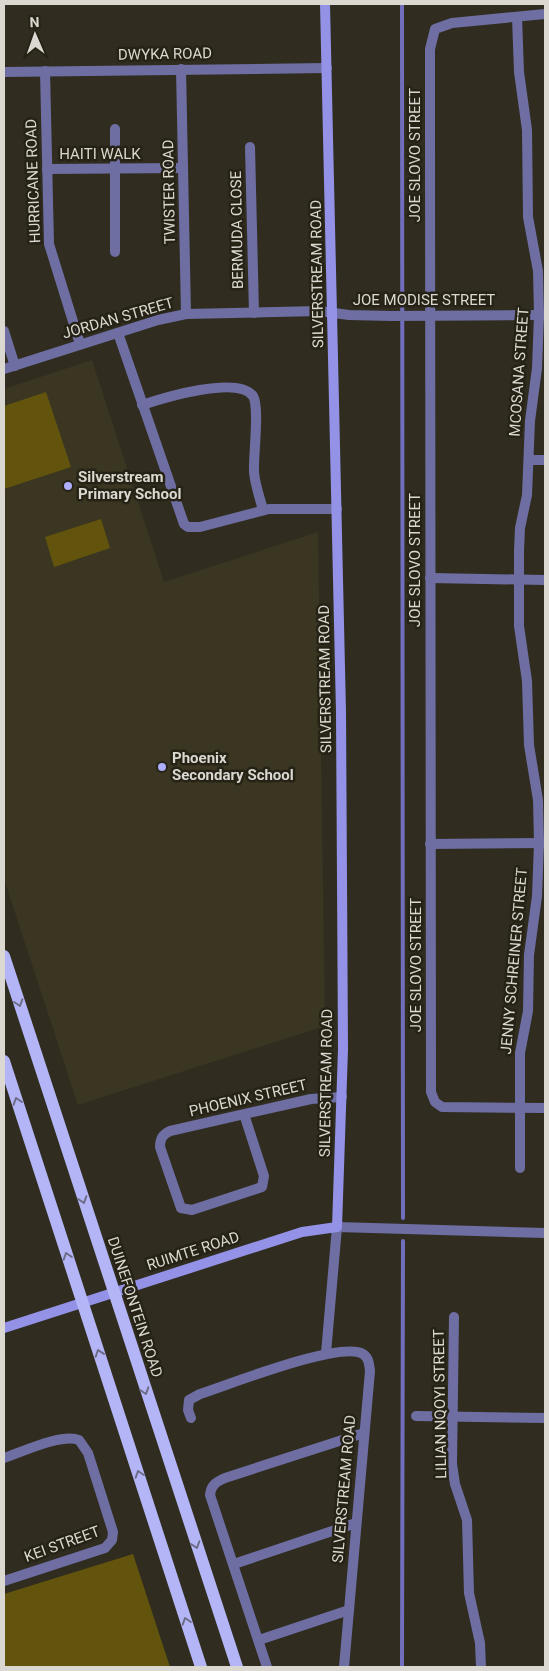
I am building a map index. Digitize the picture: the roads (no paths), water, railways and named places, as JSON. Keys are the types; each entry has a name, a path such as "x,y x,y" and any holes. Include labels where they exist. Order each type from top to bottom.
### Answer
{"main road":[{"name":"DUINEFONTEIN ROAD","path":"4,956 236,1667"},
{"path":"4,1061 201,1667"}],"street":[{"name":"SILVERSTREAM ROAD","path":"325,4 337,509 342,878 342,1097 336,1227 326,1353"},
{"path":"517,17 545,14"},
{"name":"JOE SLOVO STREET","path":"517,17 452,23 435,29 430,49 430,844 431,1092 435,1102 442,1107 520,1108"},
{"name":"MCOSANA STREET","path":"517,17 519,72 528,130 528,217 538,271 542,316 530,421 527,495 520,528 518,580"},
{"name":"DWYKA ROAD","path":"4,72 327,68"},
{"name":"TWISTER ROAD","path":"182,69 186,314"},
{"name":"HURRICANE ROAD","path":"45,71 49,244 80,344"},
{"path":"115,129 115,252"},
{"name":"BERMUDA CLOSE","path":"250,147 254,313"},
{"name":"HAITI WALK","path":"47,169 183,168"},
{"name":"JORDAN STREET","path":"4,369 158,320 186,314 318,312 333,314"},
{"name":"JOE MODISE STREET","path":"333,314 542,316"},
{"path":"4,331 15,366"},
{"path":"118,333 184,524 188,527 200,527 263,510 337,509"},
{"path":"142,405 203,389 237,389 250,393 254,397 256,408 254,472 263,510"},
{"path":"529,460 545,460"},
{"path":"430,578 545,580"},
{"name":"JENNY SCHREINER STREET","path":"518,580 518,626 526,681 529,745 538,800 542,843 529,955 528,1011 520,1052 520,1168"},
{"path":"430,844 542,843"},
{"name":"PHOENIX STREET","path":"244,1114 264,1176 262,1187 192,1210 184,1210 180,1206 160,1147 162,1137 170,1131 244,1114 311,1099 342,1097"},
{"path":"520,1108 545,1108"},
{"path":"336,1227 545,1233"},
{"name":"RUIMTE ROAD","path":"4,1328 302,1232 336,1227"},
{"name":"LILIAN NQOYI STREET","path":"454,1318 453,1474 467,1520 469,1593 480,1643 481,1667"},
{"name":"SILVERSTREAM ROAD","path":"191,1418 188,1404 192,1398 326,1353 349,1350 358,1352 368,1358 370,1371 344,1667"},
{"path":"416,1416 545,1418"},
{"path":"267,1667 210,1496 213,1485 225,1478 364,1433"},
{"name":"KEI STREET","path":"4,1458 59,1440 70,1438 79,1440 88,1452 112,1525 113,1536 105,1548 4,1581"},
{"path":"234,1564 356,1523"},
{"path":"259,1640 349,1610"}],"waterway":[{"path":"402,4 403,1218"},
{"path":"402,1667 403,1241"}],"place":[{"name":"Silverstream Primary School","path":"68,486"},
{"name":"Phoenix Secondary School","path":"162,767"}]}
